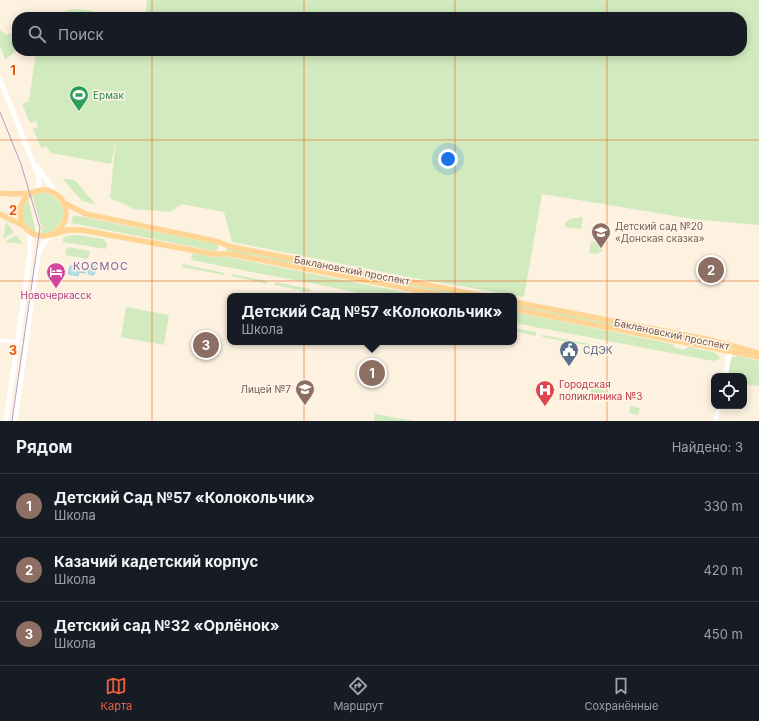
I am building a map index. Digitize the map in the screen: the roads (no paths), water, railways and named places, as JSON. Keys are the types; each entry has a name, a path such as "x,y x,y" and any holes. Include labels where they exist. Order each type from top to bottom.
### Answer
{"main road":[{"path":"0,80 39,178 40,185 24,200 20,208 19,216 22,225"},
{"path":"15,421 38,257 41,247 63,224 66,215 62,200 34,163"},
{"path":"0,194 23,194 48,191 53,192 62,200"},
{"name":"Баклановский проспект","path":"62,200 86,214 215,241 232,247 469,293"},
{"path":"0,214 22,225 30,233 38,236 52,235"},
{"name":"Баклановский проспект","path":"52,235 68,230 82,230 213,254 231,254 431,293"},
{"path":"6,421 30,253 30,233"},
{"name":"Баклановский проспект","path":"517,303 706,339 730,349 759,357"},
{"name":"Баклановский проспект","path":"517,310 759,353"},
{"path":"726,373 730,349"},
{"path":"716,421 718,409"}],"street":[{"path":"220,254 221,243"},
{"path":"0,340 26,343"}],"water":[{"path":"89,263 97,264 94,275 88,274"},
{"path":"70,266 85,269 85,273 79,272 78,276 68,274"}],"tram line":[{"path":"0,112 21,164 40,228 12,421"}],"place":[{"name":"Ермак","path":"79,112"},
{"name":"Детский сад №20 «Донская сказка»","path":"601,249"},
{"name":"Казачий кадетский корпус","path":"711,270"},
{"name":"Новочеркасск","path":"56,289"},
{"name":"Детский сад №32 «Орлёнок»","path":"206,345"},
{"name":"СДЭК","path":"569,367"},
{"name":"Детский Сад №57 «Колокольчик»","path":"372,373"},
{"name":"Лицей №7","path":"305,406"},
{"name":"Городская поликлиника №3","path":"545,407"}],"district":[{"name":"КОСМОС","path":"101,266"}]}
